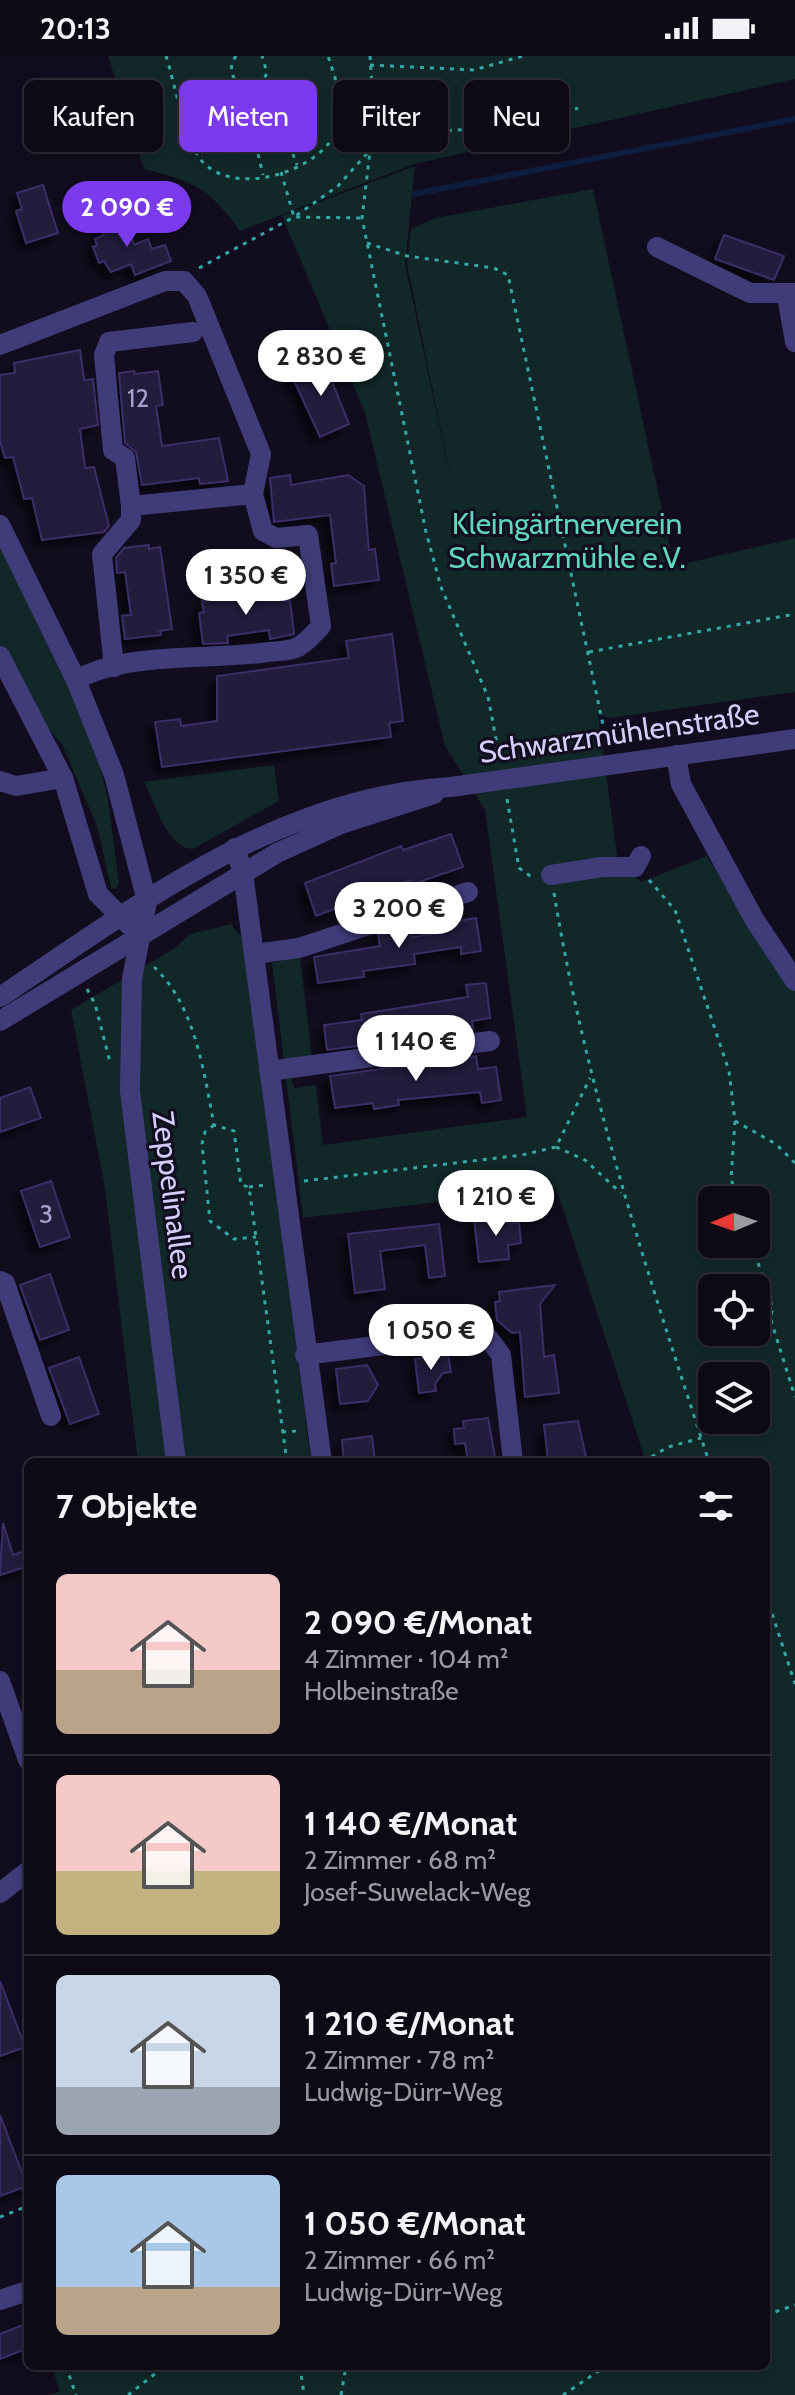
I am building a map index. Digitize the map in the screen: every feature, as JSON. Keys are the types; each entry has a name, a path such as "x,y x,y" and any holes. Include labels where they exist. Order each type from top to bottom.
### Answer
{"street":[{"path":"657,247 750,293 791,295 795,342"},
{"path":"0,345 165,281 184,281 197,296 261,454 253,494 263,531 276,538 308,535 321,626 296,648 214,659 191,656 114,667 93,671 76,680"},
{"path":"114,667 102,554 131,520 131,506 125,458 113,450 104,355 109,342 193,332"},
{"path":"131,506 253,494"},
{"name":"Zeppelinallee","path":"0,525 76,680 114,775 147,901 138,943 130,1091 176,1458"},
{"path":"0,656 63,778 84,839 98,894 138,943"},
{"name":"Schwarzmühlenstraße","path":"0,997 119,918 235,848 297,820 368,797 409,789 451,787 504,777 795,739"},
{"path":"676,755 681,784 754,919 795,981"},
{"path":"0,781 16,786 63,778"},
{"name":"Schwarzmühlenstraße","path":"0,1021 138,943 243,873 309,836 451,787"},
{"path":"235,848 243,873 305,1355 321,1458"},
{"path":"551,875 638,862"},
{"path":"254,954 299,948 468,892"},
{"path":"269,1071 490,1041"},
{"path":"0,1281 5,1283 51,1416"},
{"path":"305,1355 469,1334 489,1339 501,1355 513,1458"},
{"path":"0,1681 24,1749"},
{"path":"0,1893 24,1874"},
{"path":"0,2300 24,2292"}],"path":[{"path":"166,56 199,156 218,173 248,180 298,167 321,155 339,126 341,105 328,56"},
{"path":"236,56 231,71 238,80"},
{"path":"262,56 267,68 265,79 298,167"},
{"path":"370,56 371,80"},
{"path":"370,65 474,70 523,56"},
{"path":"448,131 500,128 550,119 578,108"},
{"path":"258,152 264,177"},
{"path":"184,281 203,264 294,217 338,186 368,152"},
{"path":"371,152 362,218 426,532 441,587 488,697 519,868 525,875 534,878 551,875 590,1078 622,1194 708,1458"},
{"path":"281,172 294,217"},
{"path":"294,217 362,218"},
{"path":"367,243 407,256 494,268 508,275 610,764"},
{"path":"589,652 795,614"},
{"path":"638,862 675,910 729,1071 735,1121 731,1179 733,1186"},
{"path":"138,943 176,995 204,1073 214,1125"},
{"path":"79,976 95,1004 111,1065"},
{"path":"556,1147 590,1078"},
{"path":"735,1121 776,1144 795,1163"},
{"path":"214,1125 234,1131 241,1185 249,1187 522,1155 556,1147 585,1160 622,1194"},
{"path":"214,1125 205,1132 202,1144 210,1221 234,1239 256,1237"},
{"path":"249,1187 286,1458"},
{"path":"757,1258 773,1309 770,1317 795,1397"},
{"path":"650,1458 668,1447 701,1438"},
{"path":"770,1607 795,1684"},
{"path":"0,2217 24,2208"},
{"path":"770,2314 795,2305"},
{"path":"67,2370 76,2395"},
{"path":"128,2395 160,2370"},
{"path":"301,2370 304,2395"},
{"path":"341,2395 345,2370"},
{"path":"563,2395 600,2370"}],"green space":[{"path":"108,56 795,56 795,79 569,129 569,80 464,80 464,152 468,152 414,164 240,231 219,205 200,189 144,169 139,152 163,152 163,80 116,80"},
{"name":"Kleingärtnerverein Schwarzmühle e.V.","path":"415,166 405,264 457,509 407,264 411,229 436,218 593,189 674,566 795,538 795,692 610,718 598,715 619,870 626,869 641,882 707,856 795,991 795,2395 49,2395 60,2391 52,2370 770,2370 770,1458 645,1458 556,1188 303,1218 286,1079 291,1077 294,1088 316,1085 323,1145 527,1117 485,810 445,746 365,413 282,216"},
{"path":"0,538 94,742 108,799 119,884 115,889 111,887 97,826 62,744 29,707 0,646"},
{"path":"274,765 279,801 193,849 184,847 169,833 144,782"},
{"path":"231,924 242,938 247,954 310,1458 138,1458 105,1189 71,1010 175,948 190,934"},
{"path":"300,956 312,1058 284,1061 272,963"}],"building":[{"path":"43,185 58,233 26,243 16,211 22,209 17,193"},
{"path":"125,216 134,245 148,239 152,249 165,245 171,261 135,275 131,264 111,272 104,261 99,263 93,247 97,245 95,239 104,235 100,226"},
{"path":"724,235 784,256 774,280 715,259"},
{"path":"80,350 84,380 93,379 98,425 80,429 85,468 94,467 109,526 104,532 42,540 32,498 24,499 13,457 5,458 0,441 0,375 15,373 14,363"},
{"path":"323,359 349,424 320,437 291,374"},
{"path":"134,371 135,374 158,371 163,405 156,406 162,446 219,438 228,481 200,484 199,478 142,485 136,452 125,443 119,373"},
{"path":"290,475 291,485 348,475 364,486 369,550 375,549 379,580 334,586 331,564 336,563 330,515 274,522 270,478"},
{"path":"149,545 149,549 160,547 172,629 160,631 161,635 125,639 122,616 131,615 125,572 117,573 116,558 124,548"},
{"path":"284,590 285,601 290,600 294,634 270,639 269,630 227,636 228,643 203,644 199,613 204,612 202,601"},
{"path":"392,634 403,721 389,723 391,737 162,767 155,722 180,719 181,726 217,721 217,676 349,658 346,641"},
{"path":"451,834 463,867 413,884 411,880 316,916 305,883 401,846 403,850"},
{"path":"457,912 458,921 476,918 481,951 461,954 461,947 414,954 415,964 363,971 364,977 318,983 314,957 380,946 378,935 382,934 411,930 412,937 441,933 439,915"},
{"path":"486,983 490,1018 472,1021 473,1030 456,1032 454,1016 423,1021 425,1037 327,1050 324,1025 362,1020 361,1014 468,997 466,985"},
{"path":"476,1056 478,1069 496,1067 501,1100 482,1103 480,1092 398,1100 399,1105 374,1109 373,1103 335,1108 330,1076"},
{"path":"30,1087 41,1118 0,1132 0,1098"},
{"path":"51,1181 70,1237 40,1247 21,1191"},
{"path":"507,1215 508,1224 519,1223 521,1243 508,1245 509,1259 479,1262 474,1219"},
{"path":"439,1224 445,1276 429,1278 425,1245 380,1251 385,1289 355,1293 348,1234"},
{"path":"50,1274 69,1330 40,1340 20,1285"},
{"path":"555,1285 540,1304 544,1357 554,1355 559,1393 525,1397 520,1332 512,1333 497,1320 495,1302 500,1301 499,1292"},
{"path":"448,1355 451,1372 443,1373 435,1384 436,1391 419,1393 415,1359"},
{"path":"79,1357 99,1414 70,1424 49,1368"},
{"path":"367,1365 378,1385 368,1401 340,1404 336,1369"},
{"path":"488,1418 495,1458 467,1458 465,1443 455,1444 454,1429 464,1428 463,1421"},
{"path":"578,1421 586,1457 548,1458 544,1425"},
{"path":"372,1436 375,1458 344,1458 342,1440"},
{"path":"3,1523 13,1555 24,1551 24,1567 0,1575"},
{"path":"0,1981 24,2047 0,2056"},
{"path":"0,2115 24,2178 24,2187 0,2196"},
{"path":"24,2325 24,2350 0,2359 0,2334"}],"waterway":[{"path":"414,194 795,119"}]}
